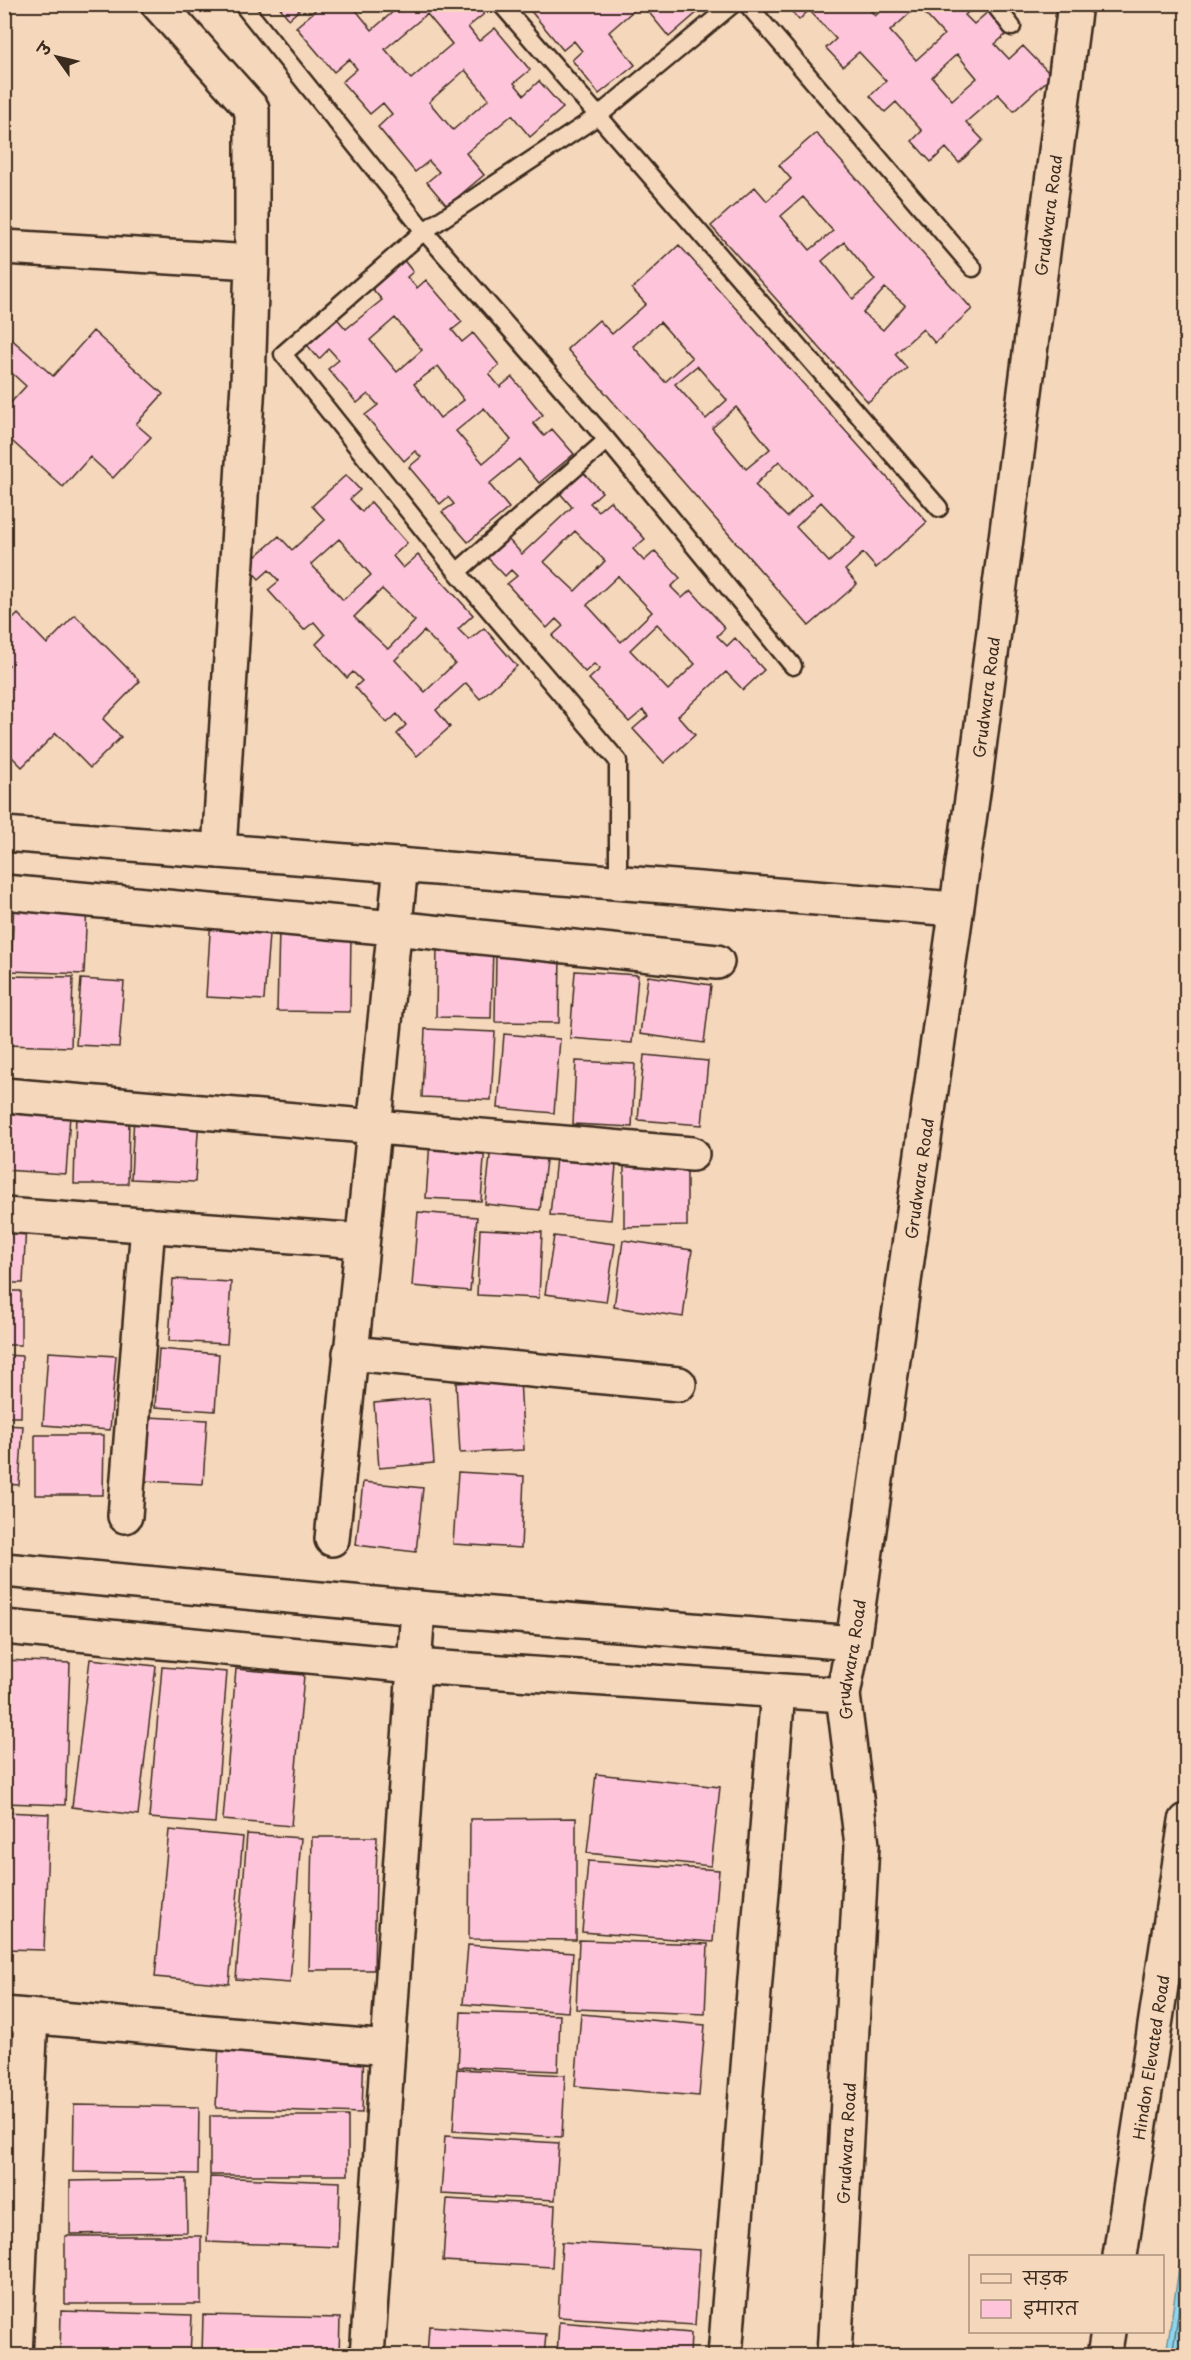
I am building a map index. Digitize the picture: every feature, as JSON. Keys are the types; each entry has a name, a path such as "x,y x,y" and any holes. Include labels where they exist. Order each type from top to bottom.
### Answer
{"main road":[{"path":"158,4 252,109 252,262 248,383 219,851"},
{"name":"Grudwara Road","path":"834,2355 862,1845 843,1695 853,1643 976,771 1076,4"},
{"path":"4,247 252,262"},
{"path":"4,834 955,909"},
{"path":"332,1539 400,865"},
{"path":"4,892 394,928 717,962"},
{"path":"4,1095 692,1154"},
{"path":"4,1215 362,1242"},
{"path":"125,1516 148,1225"},
{"path":"350,1353 679,1384"},
{"path":"4,1570 418,1608 853,1643"},
{"path":"367,2355 418,1608"},
{"path":"4,1627 414,1666 843,1695"},
{"path":"725,2355 778,1691"},
{"name":"Hindon Elevated Road","path":"1120,2255 1186,1821"},
{"path":"15,2355 18,2015 388,2048"},
{"path":"1104,2355 1108,2333"}],"lane":[{"path":"242,4 424,231 606,441 793,666"},
{"path":"501,4 939,508"},
{"path":"618,883 618,760 457,572 283,354 424,231 598,116 733,4"},
{"path":"747,4 973,268"},
{"path":"994,4 1012,27"},
{"path":"457,572 606,441"}],"water":[{"path":"1186,2222 1186,2355 1166,2355"}],"building":[{"path":"277,4 306,4 289,19"},
{"path":"309,4 351,4 372,30 402,4 475,4 484,14 468,27 479,41 495,28 530,70 514,83 524,95 539,81 563,108 530,137 512,115 466,153 484,175 447,206 427,182 439,172 429,161 415,172 378,127 392,114 383,103 370,114 342,82 357,69 349,59 334,72 296,27 315,11","holes":["427,14 452,44 411,79 385,49","465,70 489,99 453,130 429,102"]},
{"path":"525,4 595,4 599,9 604,4 641,4 609,32 635,65 599,94 572,60 582,51 574,41 563,50"},
{"path":"642,4 707,4 669,37"},
{"path":"785,4 865,4 875,16 889,4 977,4 965,15 974,24 990,10 1010,31 995,44 1009,59 1023,46 1052,76 1014,111 998,94 966,122 983,140 959,163 946,148 931,162 912,141 922,131 896,102 885,112 870,96 886,81 859,52 843,66 826,48 836,39 809,10 799,20","holes":["918,6 944,35 916,60 890,31","957,54 977,78 952,100 932,77"]},
{"path":"816,133 972,309 935,343 923,329 895,354 907,368 868,402 711,226 755,187 767,201 791,179 779,165","holes":["803,197 833,231 810,250 781,216","844,242 875,280 853,299 822,261","885,288 905,305 883,330 863,313"]},
{"path":"679,245 927,522 876,568 863,553 845,570 857,584 809,626 567,349 599,320 612,334 646,304 632,289","holes":["660,322 692,358 665,382 633,346","697,366 727,400 706,419 675,384","736,407 770,449 746,469 712,428","779,461 811,494 787,517 755,485","821,502 855,538 829,562 796,527"]},
{"path":"402,258 413,272 407,277 417,288 426,280 462,322 452,330 462,342 473,333 499,365 489,374 500,387 512,377 543,415 533,423 544,436 552,429 574,454 539,483 519,459 489,484 509,508 468,542 442,512 454,504 448,497 440,504 409,467 421,457 415,451 404,461 365,415 378,405 368,394 357,403 328,369 339,360 329,349 319,359 303,340 333,314 346,329 382,300 369,285","holes":["395,318 422,350 397,372 370,340","438,366 464,400 440,418 414,384","484,408 511,440 483,463 456,431"]},
{"path":"93,331 163,394 136,424 151,437 113,478 90,457 63,487 4,434 4,410 26,386 4,366 4,339 8,336 53,376"},
{"path":"581,470 602,492 590,503 598,511 610,501 645,539 633,549 644,561 655,551 680,578 671,587 682,598 691,590 725,628 717,636 727,646 735,638 764,670 743,690 726,672 678,716 695,735 664,763 633,729 648,716 643,710 629,722 589,679 600,669 594,664 585,672 552,636 563,626 556,619 547,628 507,584 517,576 511,570 505,576 487,557 507,538 522,554 572,507 558,491","holes":["575,531 605,561 575,591 544,562","618,576 652,612 621,642 587,605","657,624 695,664 668,690 630,650"]},
{"path":"346,475 360,490 350,499 362,512 371,502 407,543 393,556 403,568 418,555 473,615 458,629 469,640 484,628 517,666 480,699 466,683 436,710 450,727 417,756 397,734 406,725 397,714 387,723 355,687 362,681 353,672 347,678 316,644 325,635 314,622 304,630 268,590 279,581 269,570 259,579 246,565 279,536 292,550 325,520 312,506","holes":["339,539 371,575 343,600 311,564","382,589 415,621 388,649 354,617","424,631 455,663 425,692 395,660"]},
{"path":"18,614 47,644 75,615 140,681 103,719 121,737 90,768 56,733 22,767 4,749 4,670 9,665 4,661 4,628"},
{"path":"14,901 87,904 84,974 11,971"},
{"path":"211,917 270,921 264,1000 206,997"},
{"path":"279,929 351,930 350,1012 277,1011"},
{"path":"437,946 493,947 491,1018 436,1017"},
{"path":"496,952 560,953 559,1023 495,1022"},
{"path":"575,971 638,975 632,1043 570,1038"},
{"path":"7,976 73,977 71,1047 5,1045"},
{"path":"648,976 711,985 704,1043 640,1034"},
{"path":"81,979 124,982 119,1047 76,1045"},
{"path":"425,1029 495,1032 491,1100 422,1097"},
{"path":"504,1034 560,1039 554,1113 498,1108"},
{"path":"644,1055 708,1061 702,1125 638,1120"},
{"path":"576,1061 635,1064 632,1127 573,1124"},
{"path":"6,1111 70,1115 66,1174 4,1170"},
{"path":"76,1113 129,1114 128,1184 74,1184"},
{"path":"134,1114 199,1116 195,1182 131,1179"},
{"path":"430,1141 485,1144 481,1201 426,1198"},
{"path":"491,1146 547,1152 540,1210 485,1204"},
{"path":"557,1148 617,1154 611,1220 550,1215"},
{"path":"687,1164 687,1226 624,1227 624,1165"},
{"path":"418,1212 477,1217 470,1291 412,1286"},
{"path":"4,1225 26,1225 23,1283 4,1283"},
{"path":"480,1229 542,1232 539,1298 477,1295"},
{"path":"554,1236 615,1244 606,1302 545,1294"},
{"path":"623,1240 692,1250 683,1317 614,1307"},
{"path":"173,1279 231,1282 227,1344 169,1341"},
{"path":"4,1291 21,1291 21,1345 4,1345"},
{"path":"159,1349 219,1354 215,1411 155,1407"},
{"path":"48,1352 116,1356 110,1430 43,1425"},
{"path":"4,1355 22,1356 21,1417 4,1417"},
{"path":"520,1379 524,1450 460,1453 456,1383"},
{"path":"429,1398 434,1463 379,1468 374,1403"},
{"path":"147,1417 207,1420 203,1484 144,1481"},
{"path":"4,1425 23,1426 19,1485 4,1484"},
{"path":"35,1435 104,1435 103,1495 35,1495"},
{"path":"458,1472 524,1476 521,1548 453,1544"},
{"path":"363,1482 423,1488 416,1552 356,1545"},
{"path":"90,1659 156,1666 138,1815 72,1807"},
{"path":"4,1660 70,1663 65,1805 4,1803"},
{"path":"162,1667 227,1672 215,1823 149,1818"},
{"path":"236,1669 304,1675 291,1826 223,1820"},
{"path":"596,1774 720,1787 711,1866 587,1853"},
{"path":"4,1812 49,1814 44,1950 4,1949"},
{"path":"576,1818 576,1940 469,1939 470,1819"},
{"path":"169,1830 243,1837 229,1984 155,1977"},
{"path":"247,1834 301,1838 290,1983 236,1979"},
{"path":"312,1837 377,1837 374,1970 309,1970"},
{"path":"588,1861 719,1870 713,1942 582,1932"},
{"path":"579,1940 708,1944 705,2014 576,2009"},
{"path":"468,1945 573,1953 568,2012 463,2004"},
{"path":"461,2012 560,2015 558,2071 458,2067"},
{"path":"581,2014 705,2025 699,2096 575,2086"},
{"path":"4,2018 19,2019 12,2094 4,2094"},
{"path":"219,2042 364,2047 362,2113 216,2108"},
{"path":"457,2069 565,2075 562,2137 453,2131"},
{"path":"74,2105 199,2107 198,2174 73,2172"},
{"path":"210,2116 348,2116 348,2175 210,2175"},
{"path":"445,2136 559,2143 555,2200 441,2194"},
{"path":"210,2177 340,2182 338,2247 207,2242"},
{"path":"186,2179 187,2232 70,2234 70,2181"},
{"path":"447,2199 555,2205 552,2267 443,2261"},
{"path":"65,2236 201,2236 201,2304 65,2304"},
{"path":"562,2242 700,2250 695,2325 558,2317"},
{"path":"61,2311 192,2315 190,2356 60,2356"},
{"path":"203,2315 340,2318 339,2356 202,2356"},
{"path":"559,2322 691,2333 690,2356 557,2356"},
{"path":"429,2326 546,2334 544,2356 427,2356"}]}
